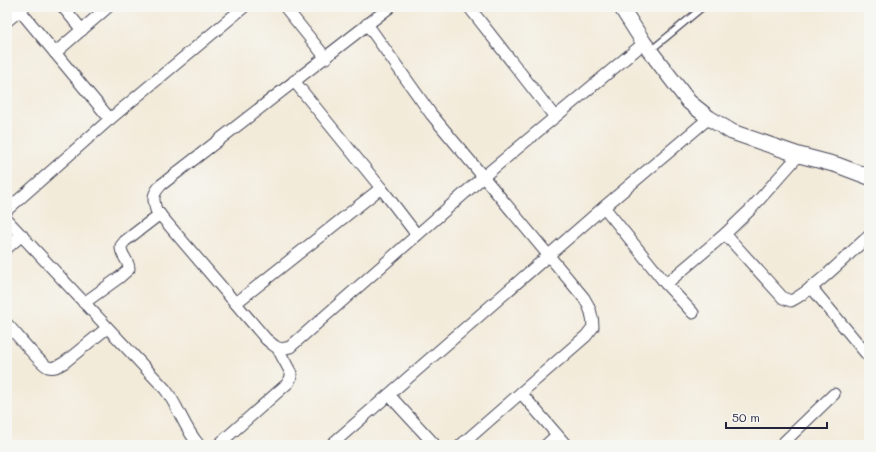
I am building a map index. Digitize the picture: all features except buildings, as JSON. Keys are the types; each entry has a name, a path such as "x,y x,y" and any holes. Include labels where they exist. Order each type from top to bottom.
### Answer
{"street":[{"path":"63,7 82,30"},
{"path":"55,53 108,7"},
{"path":"7,210 110,119 244,7"},
{"path":"285,7 326,58"},
{"path":"218,445 288,383 291,373 278,349 266,339 156,210 153,199 154,192 390,7"},
{"path":"469,7 554,117"},
{"path":"620,7 689,102 709,118 732,132 800,155 838,165 869,177"},
{"path":"7,21 20,8 110,119"},
{"path":"367,24 431,114 584,298 589,306 593,318 593,327 586,336 461,445"},
{"path":"278,349 290,347 483,177 554,117 648,47"},
{"path":"294,81 381,188 417,235"},
{"path":"331,445 604,207 709,118"},
{"path":"666,284 725,234 750,210 800,155"},
{"path":"236,303 381,188"},
{"path":"604,207 666,284 693,313"},
{"path":"84,303 129,269 129,264 122,254 121,246 125,241 160,214"},
{"path":"7,220 165,389 174,401 185,426 199,445"},
{"path":"725,234 783,298 791,301 811,287 869,236"},
{"path":"7,248 22,235"},
{"path":"811,287 868,355"},
{"path":"7,324 41,361 48,367 54,368 60,366 107,328"},
{"path":"521,394 566,445"},
{"path":"783,445 834,394"},
{"path":"389,395 435,445"},
{"path":"546,445 557,435"}],"lane":[{"path":"648,47 703,7"},
{"path":"730,7 740,7"}]}
